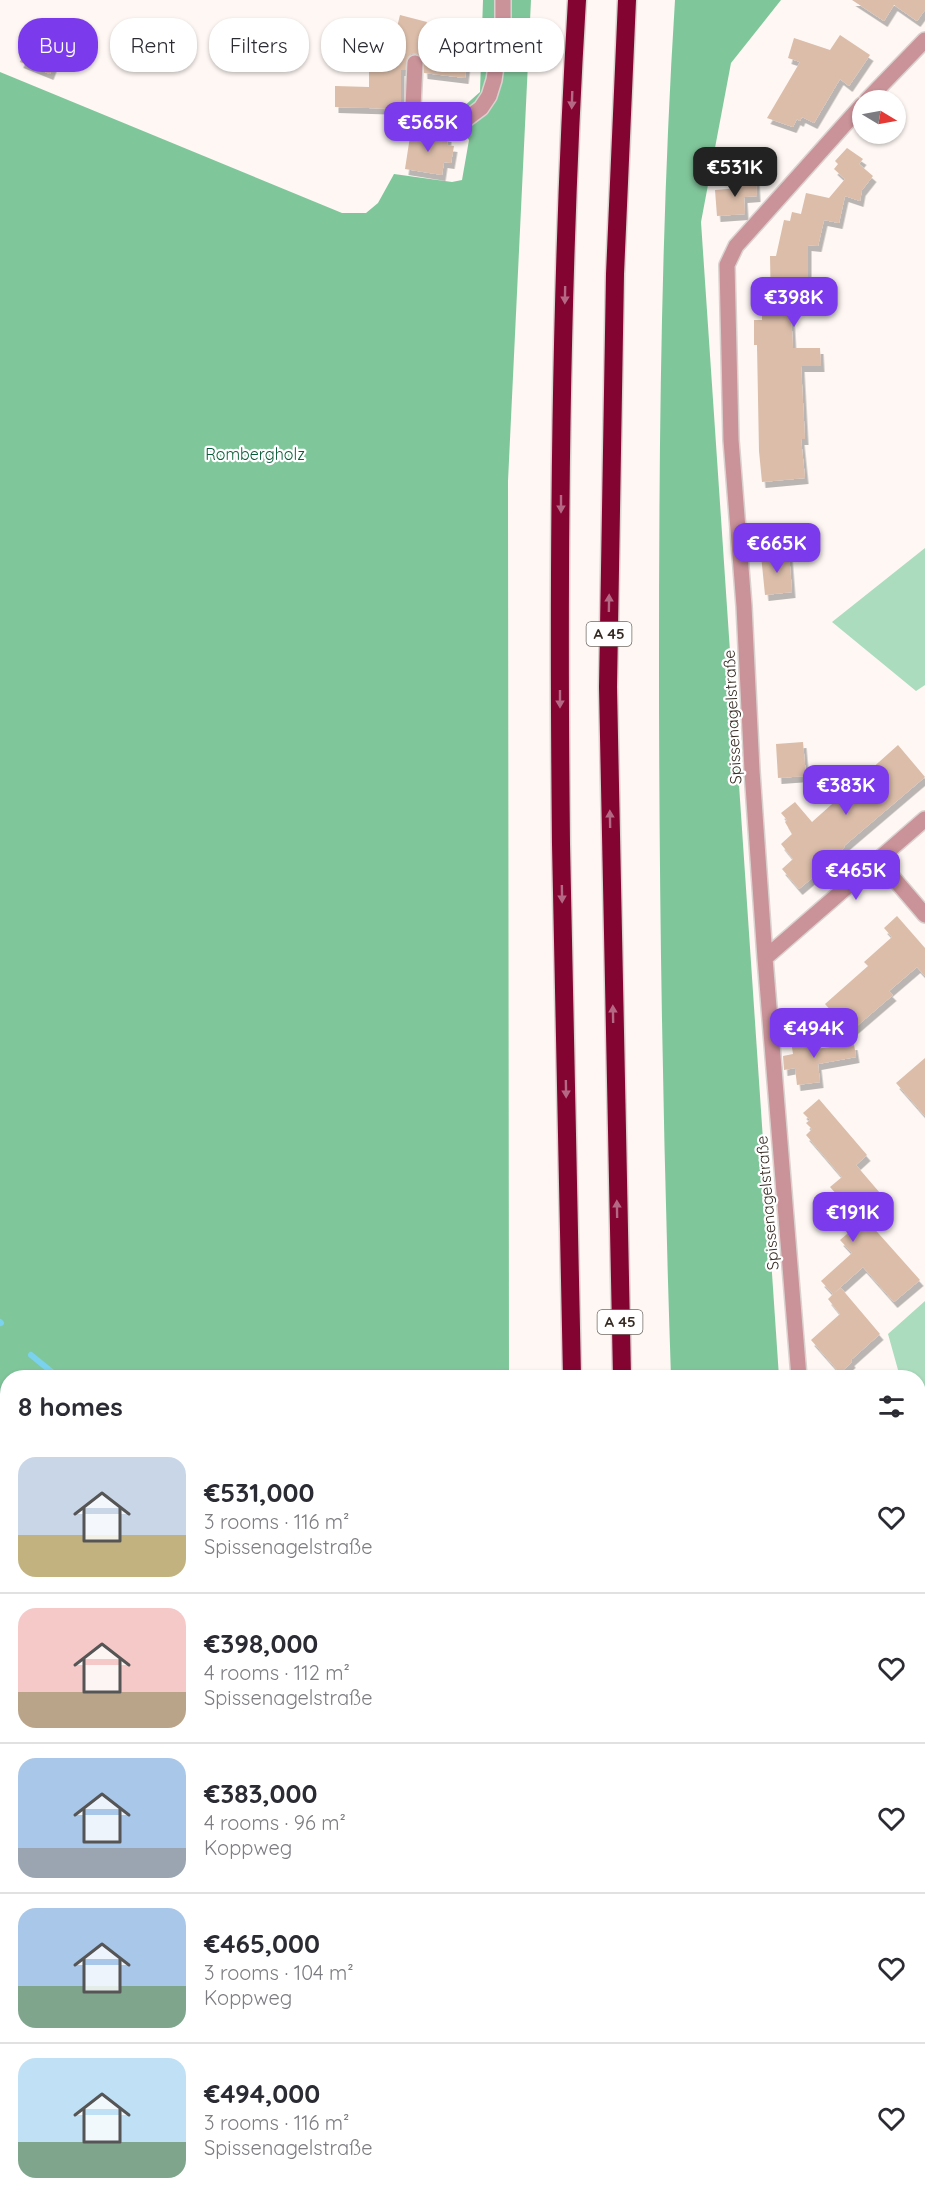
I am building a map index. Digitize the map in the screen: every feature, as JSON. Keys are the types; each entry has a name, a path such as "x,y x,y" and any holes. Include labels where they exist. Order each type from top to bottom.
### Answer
{"highway":[{"path":"572,1370 561,859 560,672 561,446 565,279 577,0"},
{"name":"A 45","path":"622,1370 608,676 615,274 627,0"}],"street":[{"path":"415,63 413,107 418,121 442,125 465,120 474,115 489,96 494,80 503,18 503,0"},
{"path":"877,90 925,40"},
{"name":"Spissenagelstraße","path":"798,1370 765,958 744,606 731,440 728,265 736,246 852,116"},
{"path":"765,958 925,819"},
{"path":"878,860 925,915"}],"green space":[{"name":"Rombergholz","path":"483,0 531,0 530,18 482,18"},
{"path":"675,0 781,0 731,63 701,222 779,1370 671,1370 662,1020 659,581 660,415 670,83"},
{"name":"Rombergholz","path":"0,72 342,213 366,213 378,203 394,174 452,182 462,180 469,140 453,116 480,92 481,72 528,72 508,481 509,1370 0,1370"},
{"path":"925,548 925,685 916,691 832,622"},
{"path":"925,1301 925,1370 898,1370 888,1334"}],"building":[{"path":"852,0 925,0 925,10 917,21 894,5 884,21"},
{"path":"400,15 418,20 418,54 411,54 406,64 406,18 399,18"},
{"path":"840,35 870,55 849,86 840,79 814,123 802,117 800,121 797,119 793,127 767,118 800,62 788,58 794,38 830,50"},
{"path":"369,72 401,72 401,109 335,107 335,86 369,87"},
{"path":"424,72 466,72 465,78"},
{"path":"411,130 448,136 447,145 454,146 451,163 444,162 442,175 405,169"},
{"path":"847,148 863,159 859,164 873,176 862,190 860,201 845,196 839,223 824,220 818,246 808,245 808,278 815,284 815,296 790,296 793,348 820,348 821,366 801,366 805,439 801,439 805,478 762,482 754,320 762,320 762,308 771,308 770,256 776,256 784,220 790,221 792,212 801,214 806,193 829,198 845,179 834,169 838,164 835,161"},
{"path":"756,178 757,196 744,197 745,214 717,216 715,190 740,188 739,180"},
{"path":"789,553 792,592 765,595 761,555"},
{"path":"803,742 806,776 778,778 776,744"},
{"path":"898,745 925,777 844,846 824,868 799,889 782,869 793,859 781,844 792,834 785,822 787,820 781,813 795,802 812,822"},
{"path":"897,916 925,948 925,976 917,967 889,991 893,995 850,1032 825,1004 868,966 864,962 892,937 884,928"},
{"path":"813,1038 815,1049 854,1044 856,1057 818,1064 820,1082 797,1085 795,1068 784,1070 783,1056 793,1054 791,1041"},
{"path":"925,1058 925,1116 896,1083"},
{"path":"819,1099 867,1155 856,1165 880,1193 866,1205 878,1219 871,1225 920,1280 894,1302 863,1267 833,1294 821,1281 852,1253 840,1240 854,1228 847,1220 854,1214 830,1187 842,1177 806,1135 812,1129 806,1123 810,1120 803,1113"},
{"path":"841,1288 880,1334 843,1370 837,1370 811,1340 840,1314 828,1299"}],"waterway":[{"path":"31,1355 49,1370"}]}
